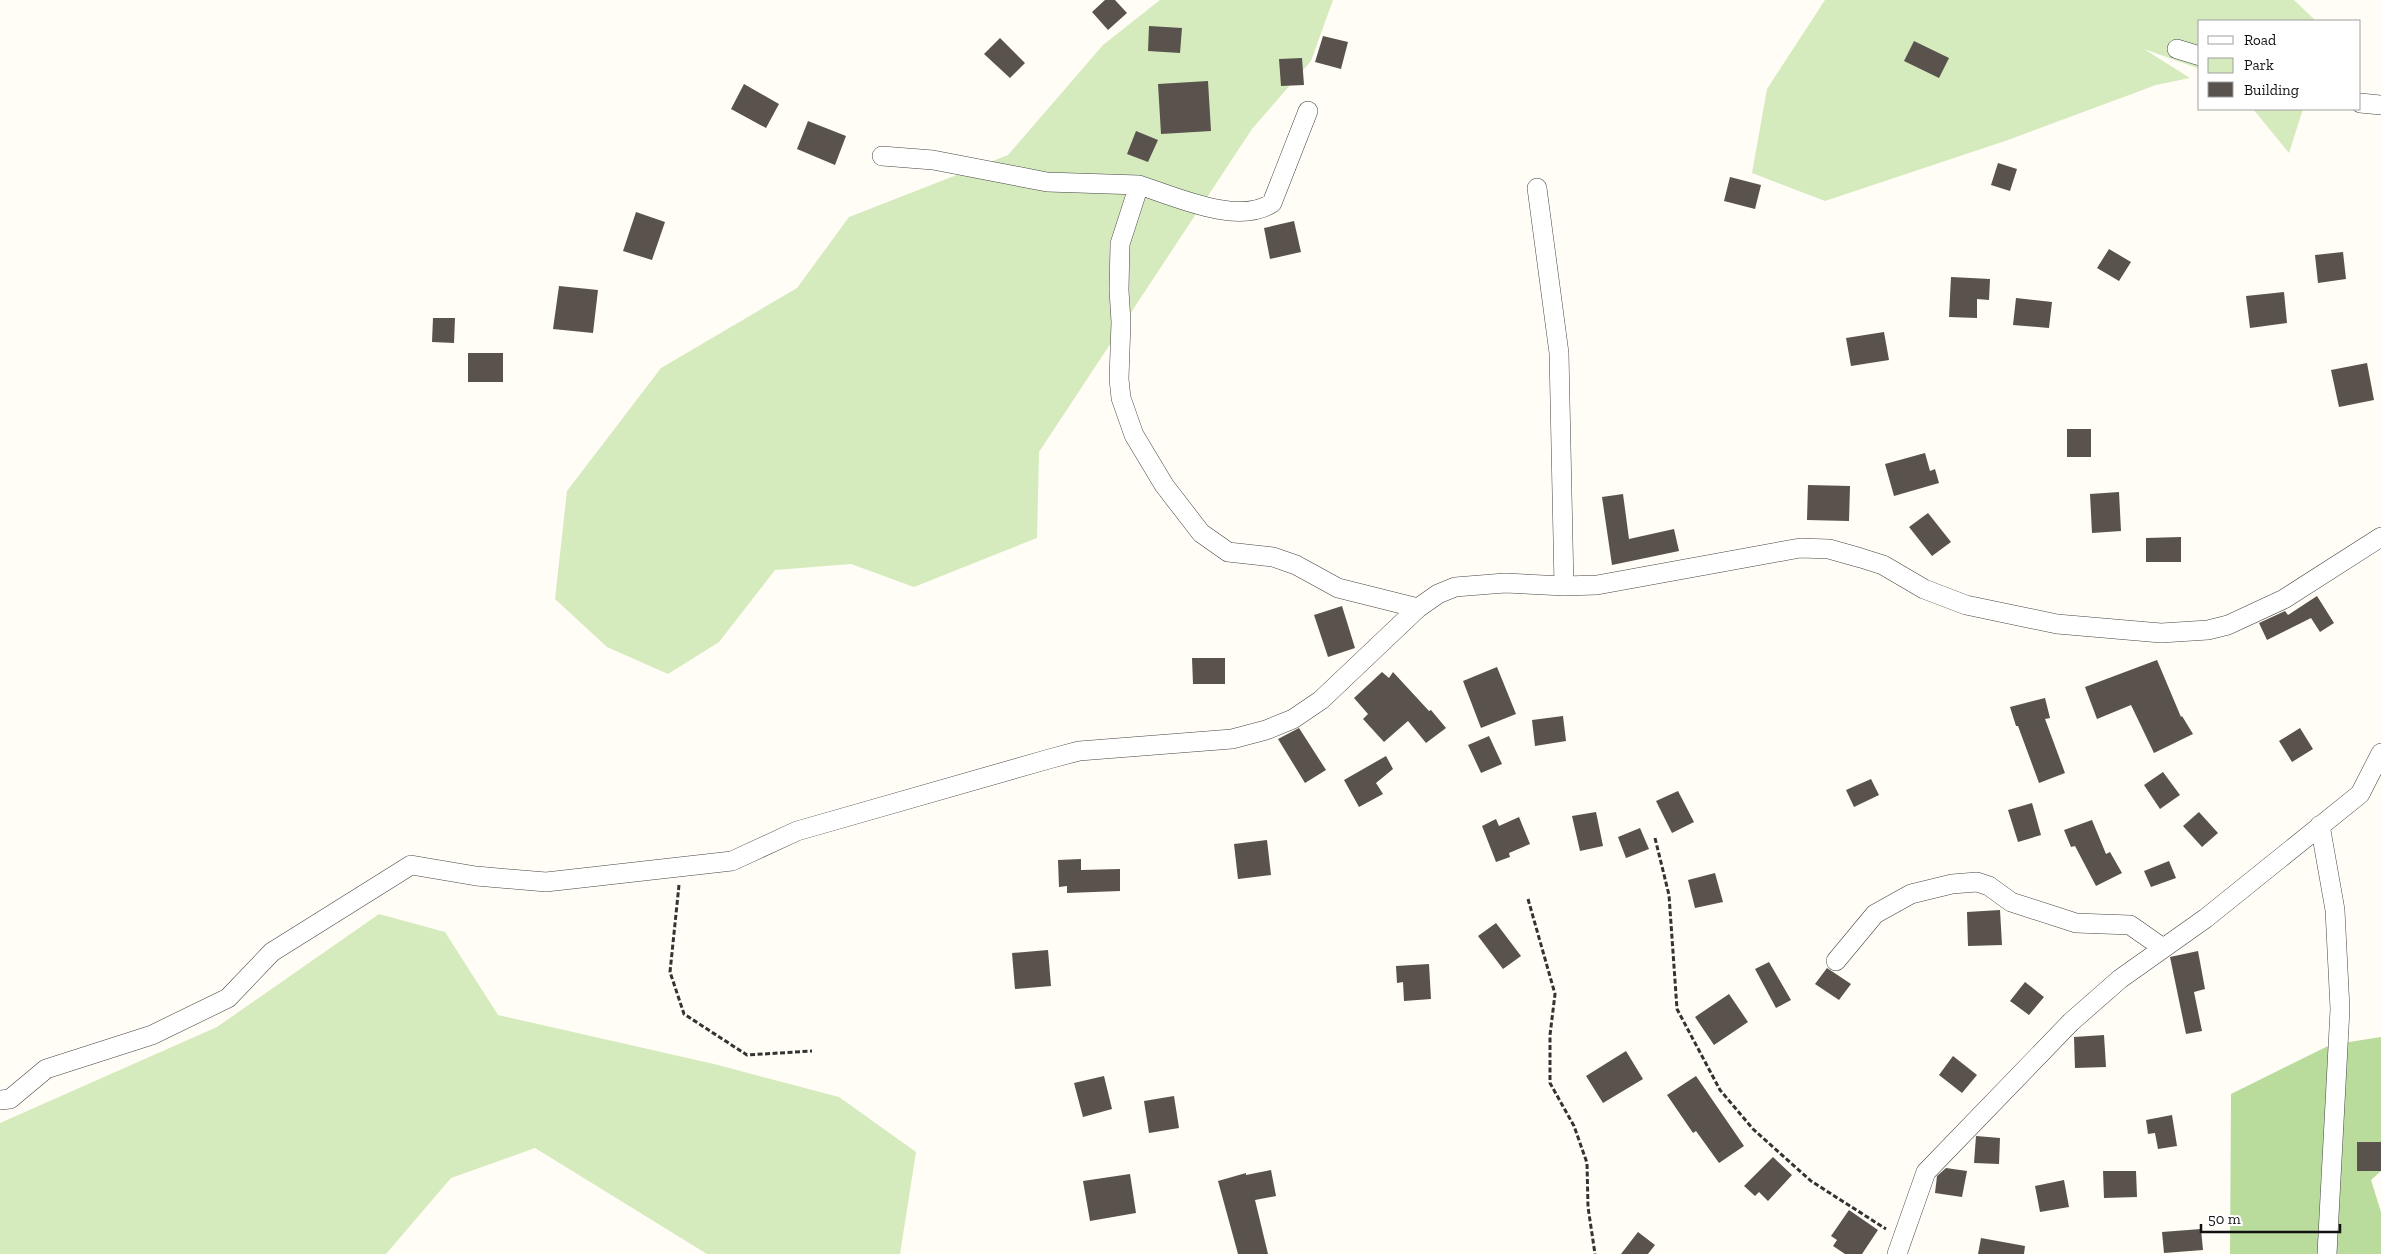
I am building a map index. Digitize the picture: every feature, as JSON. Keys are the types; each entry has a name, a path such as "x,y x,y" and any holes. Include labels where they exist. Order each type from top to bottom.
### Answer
{"street":[{"path":"2176,49 2198,55"},
{"path":"2361,103 2381,105"},
{"path":"882,156 933,160 1047,182 1139,185 1195,204 1226,210 1250,210 1265,208 1272,203 1308,111"},
{"path":"1139,185 1120,244 1119,290 1121,322 1119,379 1121,398 1134,435 1164,485 1201,533 1228,552 1273,557 1296,566 1338,588 1418,608"},
{"path":"1537,188 1559,353 1564,586"},
{"path":"0,1100 10,1099 46,1069 152,1035 228,998 272,952 411,865 476,876 546,882 732,861 797,831 1079,751 1232,739 1266,730 1293,719 1320,700 1418,608 1438,594 1455,586 1476,583 1564,586 1597,585 1800,548 1829,549 1883,565 1924,589 1966,605 2057,624 2162,633 2199,631 2228,625 2284,598 2381,537"},
{"path":"1899,1246 1926,1172 2071,1022 2120,979 2206,918 2360,794 2381,753"},
{"path":"2320,825 2335,910 2340,1009 2327,1254"},
{"path":"1836,961 1875,914 1911,894 1952,884 1977,882 1989,886 2011,902 2076,923 2130,925 2163,948"}],"path":[{"path":"1655,838 1669,895 1677,1009 1720,1090 1753,1130 1811,1181 1899,1246"},
{"path":"680,867 670,972 684,1014 747,1055 812,1051"},
{"path":"1528,899 1555,994 1550,1035 1550,1083 1574,1126 1587,1163 1588,1207 1595,1254"}],"green space":[{"path":"1160,0 1333,0 1311,61 1252,129 1039,452 1037,538 914,587 851,564 775,570 719,642 668,674 607,647 555,599 567,491 661,368 797,288 849,217 1008,155 1103,45"},
{"path":"1825,0 2294,0 2315,20 2198,20 2198,68 2144,49 2190,78 2156,85 2008,140 1825,201 1752,173 1767,89"},
{"path":"2254,110 2303,110 2289,153"},
{"path":"379,914 445,932 498,1015 714,1064 839,1097 916,1152 900,1254 707,1254 535,1148 451,1178 386,1254 0,1254 0,1123 217,1027"},
{"path":"2381,1037 2381,1171 2371,1180 2381,1212 2381,1254 2230,1254 2231,1094 2330,1045"}],"building":[{"path":"1105,0 1115,0 1127,13 1108,30 1092,12"},
{"path":"1149,26 1182,28 1180,53 1148,51"},
{"path":"1323,36 1348,42 1341,69 1315,62"},
{"path":"1000,38 1025,63 1010,78 984,54"},
{"path":"1914,41 1949,58 1939,78 1904,61"},
{"path":"1302,58 1304,85 1281,86 1279,59"},
{"path":"1208,81 1211,131 1161,134 1158,84"},
{"path":"744,84 779,104 766,128 731,109"},
{"path":"808,121 846,136 835,165 797,149"},
{"path":"1136,131 1158,140 1148,162 1127,154"},
{"path":"1998,163 2017,169 2010,191 1991,185"},
{"path":"1730,177 1761,185 1755,209 1724,201"},
{"path":"636,212 665,222 652,260 623,251"},
{"path":"1294,221 1301,252 1270,259 1264,228"},
{"path":"2109,249 2131,262 2119,281 2097,268"},
{"path":"2343,252 2346,279 2318,283 2315,255"},
{"path":"1951,277 1990,279 1989,300 1977,299 1977,318 1949,317"},
{"path":"559,286 598,290 593,333 553,329"},
{"path":"2284,292 2287,323 2250,328 2246,296"},
{"path":"2016,298 2052,302 2049,328 2013,325"},
{"path":"433,318 455,318 454,343 432,342"},
{"path":"1884,332 1889,360 1851,366 1846,338"},
{"path":"468,353 503,353 503,382 468,382"},
{"path":"2367,363 2374,400 2339,407 2331,370"},
{"path":"2067,429 2091,429 2091,457 2067,457"},
{"path":"1925,453 1930,471 1935,469 1939,483 1894,496 1885,464"},
{"path":"1808,485 1850,486 1849,521 1807,520"},
{"path":"2119,492 2121,531 2092,533 2090,494"},
{"path":"1623,494 1629,539 1674,529 1679,551 1612,565 1602,497"},
{"path":"1928,513 1951,542 1932,556 1909,527"},
{"path":"2181,537 2181,562 2146,562 2146,538"},
{"path":"2317,596 2334,623 2320,632 2311,618 2267,640 2259,623 2285,611 2288,615"},
{"path":"1342,606 1355,648 1328,657 1314,615"},
{"path":"1192,658 1225,658 1225,684 1193,684"},
{"path":"2157,660 2181,717 2193,734 2154,753 2131,705 2097,719 2085,687"},
{"path":"1497,667 1516,714 1481,728 1463,681"},
{"path":"1382,672 1389,678 1393,672 1446,728 1426,743 1408,721 1384,742 1363,719 1368,714 1354,698"},
{"path":"2045,698 2050,718 2045,719 2065,773 2039,783 2010,707"},
{"path":"1563,716 1566,741 1535,746 1532,720"},
{"path":"1299,728 1326,770 1305,783 1278,739"},
{"path":"2300,728 2313,749 2292,762 2279,741"},
{"path":"1489,736 1502,764 1481,773 1468,745"},
{"path":"1386,756 1393,769 1376,783 1383,794 1359,807 1344,780"},
{"path":"2163,772 2180,795 2160,809 2144,785"},
{"path":"1871,779 1879,795 1854,807 1846,790"},
{"path":"1678,791 1694,822 1672,833 1656,801"},
{"path":"2032,803 2041,835 2018,842 2008,810"},
{"path":"1596,812 1603,846 1580,851 1572,816"},
{"path":"2199,812 2218,833 2202,847 2183,826"},
{"path":"1519,817 1530,844 1509,853 1510,857 1496,862 1482,826 1496,819 1499,826"},
{"path":"2092,820 2106,854 2110,852 2122,873 2096,886 2075,846 2071,847 2064,830"},
{"path":"1640,828 1649,849 1626,858 1618,837"},
{"path":"1267,840 1271,875 1238,879 1234,844"},
{"path":"1081,859 1081,870 1120,869 1120,891 1067,893 1067,886 1059,887 1058,860"},
{"path":"2169,861 2176,878 2151,887 2144,871"},
{"path":"1715,873 1723,902 1695,908 1688,880"},
{"path":"2000,910 2002,945 1968,946 1967,912"},
{"path":"1496,923 1521,956 1503,969 1478,936"},
{"path":"1048,950 1051,986 1015,989 1012,953"},
{"path":"2198,951 2205,989 2194,992 2202,1031 2186,1034 2170,957"},
{"path":"1769,962 1791,1000 1776,1008 1755,969"},
{"path":"1429,964 1431,999 1404,1001 1403,982 1397,983 1396,966"},
{"path":"1827,968 1851,984 1839,1000 1815,984"},
{"path":"2025,982 2044,997 2029,1015 2010,1001"},
{"path":"1729,994 1748,1022 1714,1045 1695,1017"},
{"path":"2104,1035 2106,1067 2075,1068 2074,1037"},
{"path":"1626,1051 1643,1079 1603,1103 1586,1076"},
{"path":"1953,1056 1977,1075 1962,1093 1939,1075"},
{"path":"1104,1076 1112,1109 1083,1117 1074,1083"},
{"path":"1696,1076 1744,1146 1719,1163 1696,1131 1693,1133 1667,1095"},
{"path":"1174,1096 1179,1128 1149,1133 1144,1101"},
{"path":"2172,1115 2177,1146 2158,1149 2155,1133 2148,1134 2146,1120"},
{"path":"1976,1136 2000,1138 1999,1164 1974,1163"},
{"path":"2357,1142 2381,1142 2381,1171 2357,1171"},
{"path":"1773,1157 1792,1175 1768,1201 1759,1192 1755,1196 1744,1186"},
{"path":"1946,1168 1967,1171 1962,1197 1935,1193 1937,1176"},
{"path":"1271,1170 1276,1196 1255,1200 1268,1254 1238,1254 1218,1181 1246,1173 1246,1175"},
{"path":"2103,1171 2136,1171 2137,1197 2104,1198"},
{"path":"1130,1174 1136,1213 1090,1221 1083,1181"},
{"path":"2064,1180 2069,1207 2040,1212 2035,1186"},
{"path":"1849,1210 1878,1230 1862,1254 1845,1254 1833,1246 1837,1240 1831,1236"},
{"path":"2201,1229 2203,1250 2164,1253 2162,1232"},
{"path":"1638,1232 1655,1245 1648,1254 1621,1254"},
{"path":"1981,1238 2025,1246 2024,1254 1978,1254"}]}
